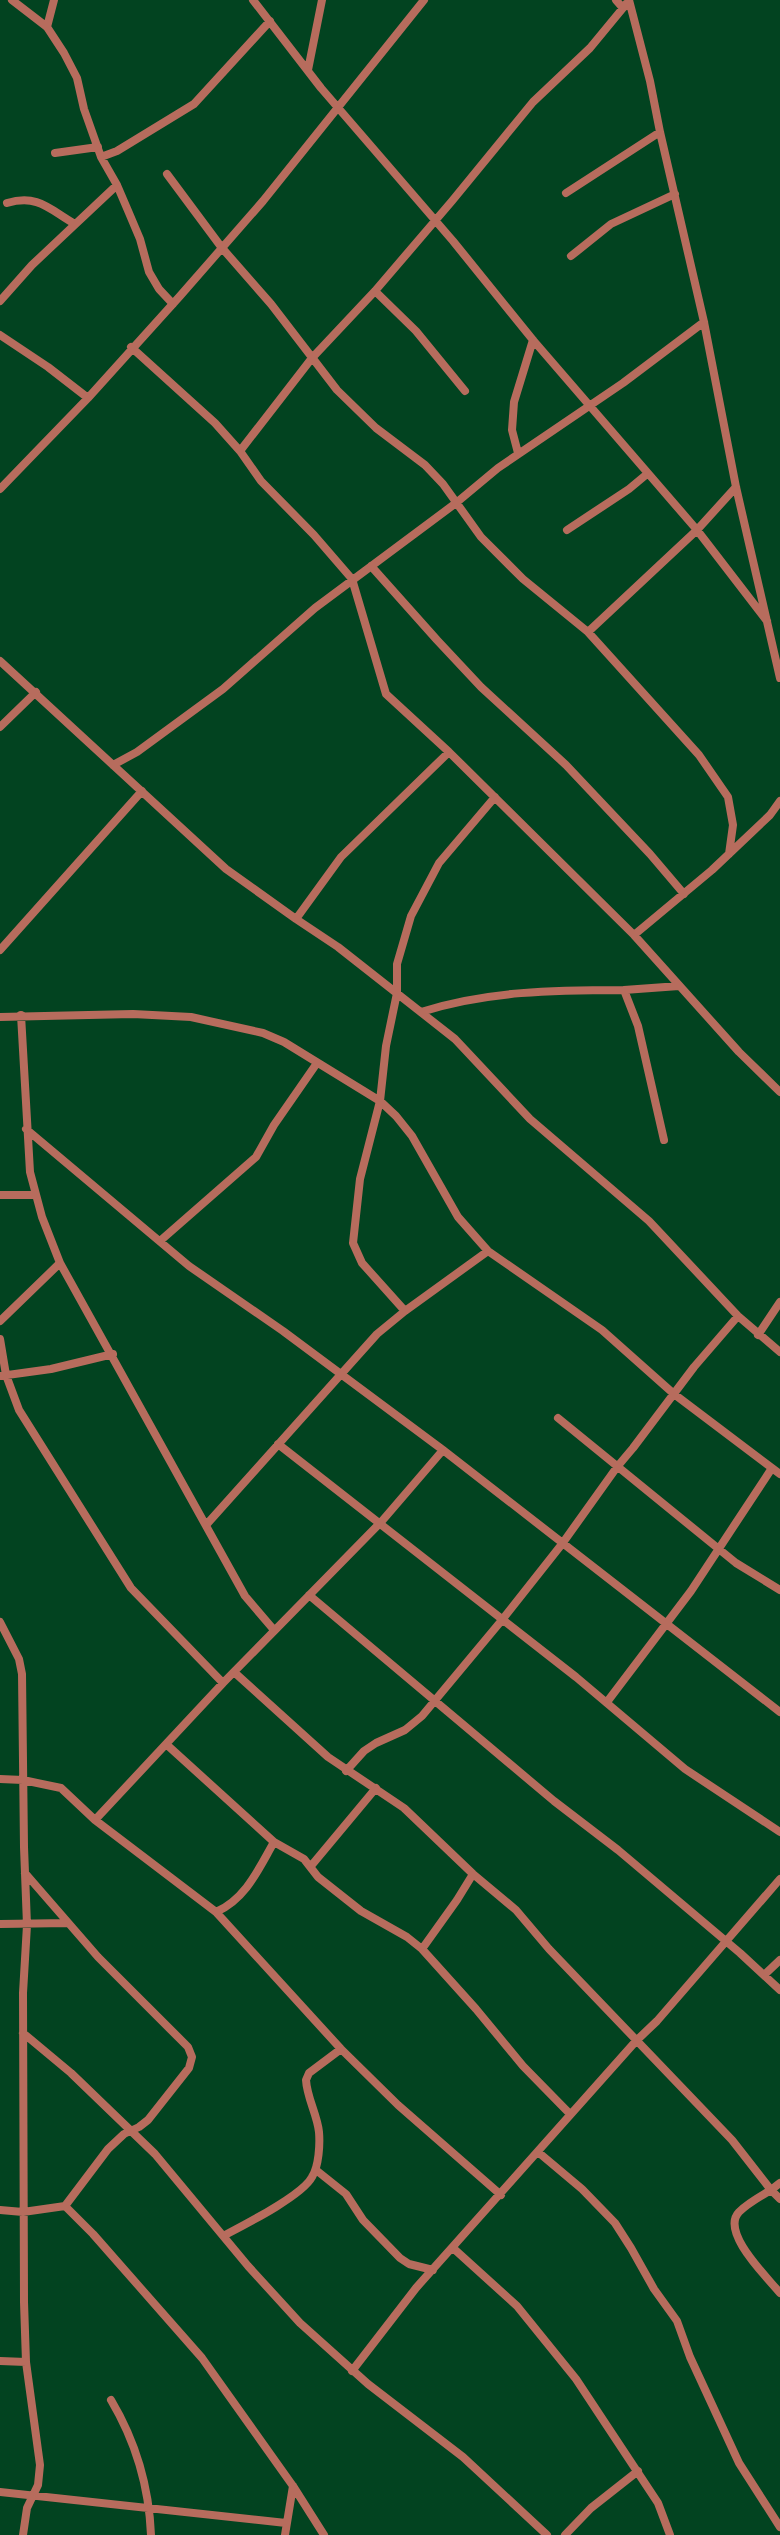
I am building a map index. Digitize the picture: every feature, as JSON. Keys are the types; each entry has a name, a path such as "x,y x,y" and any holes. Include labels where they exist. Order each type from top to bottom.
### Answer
{"street":[{"path":"12,0 48,27 77,78 101,157 117,185 140,239 149,272 159,289 173,304"},
{"path":"48,27 54,0"},
{"path":"253,0 308,70 533,340 697,530 767,621"},
{"path":"308,70 322,0"},
{"path":"0,489 88,398 131,347 173,304 263,201 337,105 424,0"},
{"path":"616,0 623,8"},
{"path":"240,451 312,358 375,291 533,102 590,48 629,0"},
{"path":"629,0 650,81 704,322 736,487 780,678"},
{"path":"101,157 117,150 194,104 270,21"},
{"path":"566,193 660,132"},
{"path":"55,153 98,147"},
{"path":"167,174 222,248 271,304 312,358 355,409 425,465 444,484 481,537 523,579 588,632 699,755 728,797 733,825 729,854"},
{"path":"0,301 32,265 117,185"},
{"path":"571,256 611,224 675,194"},
{"path":"7,203 23,198 33,200 75,224"},
{"path":"375,291 416,331 465,390"},
{"path":"113,765 137,752 223,689 297,623 352,579 456,503 518,453 623,384 704,322"},
{"path":"0,335 48,367 88,398"},
{"path":"518,453 512,430 514,402 533,340"},
{"path":"131,347 215,423 240,451 260,481 314,535 352,579 386,694 449,752 634,935 738,1052 780,1092"},
{"path":"567,530 599,510 647,474"},
{"path":"588,632 697,530 736,487"},
{"path":"371,566 481,686 566,765 650,854 684,894"},
{"path":"0,661 36,692 226,869 338,947 455,1039 541,1130 649,1222 738,1316 780,1352"},
{"path":"0,727 36,692"},
{"path":"296,919 341,857 449,752"},
{"path":"0,950 142,790"},
{"path":"405,1311 362,1263 353,1243 360,1179 380,1101 386,1046 397,993 397,964 411,916 439,863 495,798"},
{"path":"634,935 729,854 770,815 780,801"},
{"path":"421,1012 448,1003 528,993 679,986"},
{"path":"624,990 638,1026 664,1140"},
{"path":"0,1017 21,1015 133,1014 191,1017 263,1033 284,1042 380,1101 412,1136 458,1217 488,1251 602,1330 674,1394 780,1474"},
{"path":"21,1015 26,1129 30,1172 42,1216 60,1263 113,1354 207,1524 244,1596 274,1630"},
{"path":"160,1241 256,1157 274,1124 317,1063"},
{"path":"26,1129 189,1266 341,1374 443,1450 643,1608 666,1622 733,1678 780,1712"},
{"path":"0,1195 36,1195"},
{"path":"207,1524 377,1334 405,1311 488,1251"},
{"path":"0,1321 60,1263"},
{"path":"758,1335 780,1302"},
{"path":"346,1771 364,1751 376,1743 405,1730 422,1716 502,1620 562,1544 616,1466 738,1316"},
{"path":"0,1340 3,1376 19,1410 131,1588 224,1683"},
{"path":"3,1376 51,1369 113,1354"},
{"path":"558,1418 687,1521 736,1563 780,1590"},
{"path":"278,1444 607,1702 686,1769 780,1832"},
{"path":"95,1820 274,1630 380,1523 443,1450"},
{"path":"607,1702 691,1591 772,1468"},
{"path":"309,1595 725,1941 780,1990"},
{"path":"0,1622 19,1659 22,1674 27,1925 23,2033 23,2212 26,2362 40,2465 38,2484 27,2508 22,2535"},
{"path":"234,1672 346,1771 376,1788 404,1808 473,1874 516,1910 636,2041 726,2133 780,2199"},
{"path":"166,1744 274,1842 304,1859 318,1877 361,1911 407,1937 422,1948 523,2066 570,2114"},
{"path":"0,1780 23,1780 60,1788 95,1820 216,1912 341,2049 398,2105 501,2195"},
{"path":"311,1866 376,1788"},
{"path":"216,1912 228,1907 239,1898 274,1842"},
{"path":"0,2210 23,2212 65,2206 108,2150 124,2134 148,2120 189,2068 192,2057 188,2047 98,1957 25,1873"},
{"path":"422,1948 457,1900 473,1874"},
{"path":"352,2371 386,2326 433,2270 501,2195 570,2114 636,2041 657,2021 780,1878"},
{"path":"0,1924 68,1923"},
{"path":"764,1975 780,1960"},
{"path":"23,2033 58,2061 131,2131 178,2181 223,2236 300,2323 352,2371 414,2422 463,2457 547,2535"},
{"path":"223,2236 260,2216 304,2186 316,2170 319,2134 306,2080 309,2073 341,2049"},
{"path":"538,2152 582,2189 614,2223 631,2248 654,2289 677,2320 690,2358 739,2463 780,2527"},
{"path":"316,2170 346,2194 363,2220 400,2258 415,2266 433,2270"},
{"path":"780,2183 738,2212 734,2221 734,2231 740,2244 780,2293"},
{"path":"65,2206 93,2234 202,2358 293,2486 324,2535"},
{"path":"453,2248 517,2306 576,2379 658,2503 670,2535"},
{"path":"0,2361 26,2362"},
{"path":"112,2400 137,2452 150,2510 152,2535"},
{"path":"565,2535 591,2508 638,2471"},
{"path":"285,2535 293,2486"},
{"path":"0,2492 150,2510 286,2523"}]}
